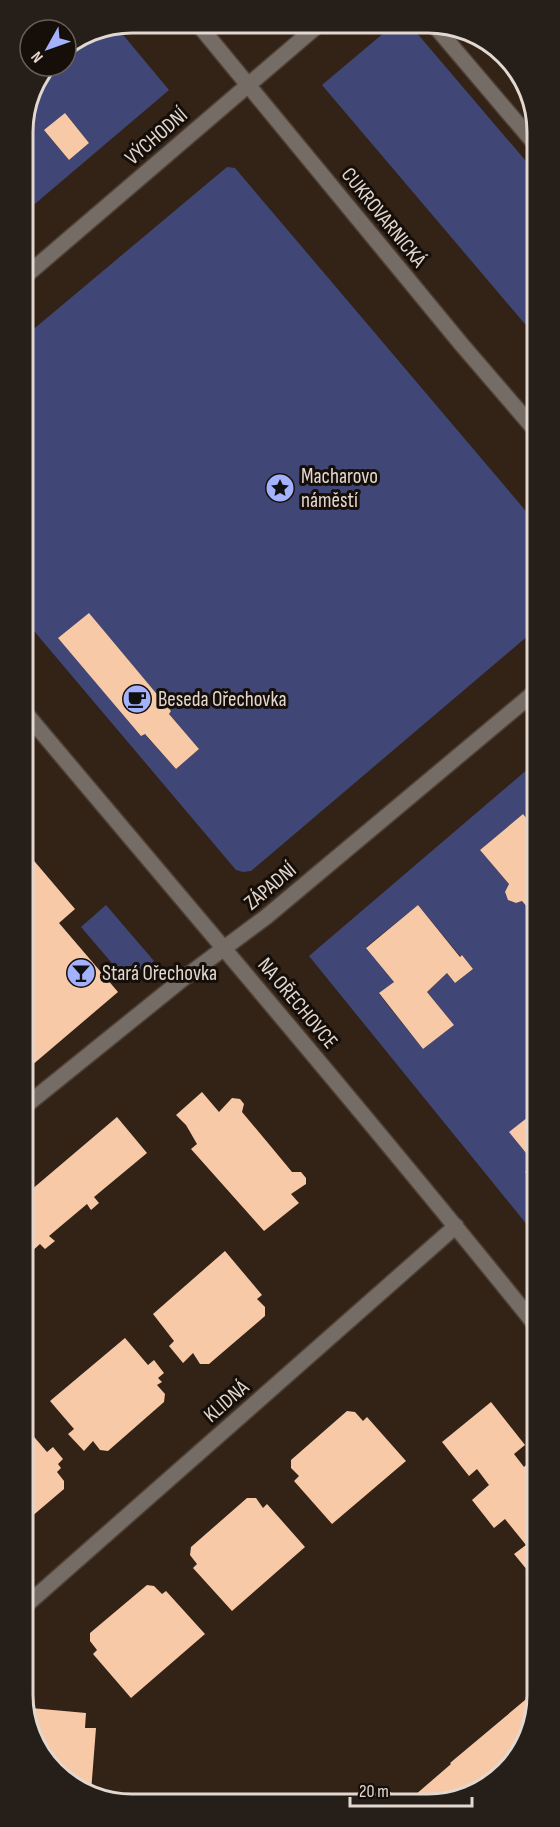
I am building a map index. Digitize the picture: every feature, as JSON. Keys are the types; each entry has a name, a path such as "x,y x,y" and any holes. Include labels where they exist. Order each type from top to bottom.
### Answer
{"street":[{"name":"CUKROVARNICKÁ","path":"205,33 527,421"},
{"name":"VÝCHODNÍ","path":"33,269 309,33"},
{"path":"442,34 527,134"},
{"name":"ZÁPADNÍ","path":"33,1100 184,978 266,917 527,699"},
{"name":"NA OŘECHOVCE","path":"33,722 226,948 527,1315"},
{"name":"KLIDNÁ","path":"33,1599 456,1226"}],"shaded area":[{"path":"384,33 417,33 527,162 527,326 322,85"},
{"path":"122,34 169,90 33,206 33,125 36,106 49,78 78,78 78,49 94,41","holes":["65,113 89,143 69,160 45,131"]},
{"path":"227,167 235,168 527,512 527,637 251,871 236,870 33,630 33,330","holes":["89,614 171,711 169,714 199,749 176,769 58,638"]},
{"path":"527,770 527,819 523,814 480,850 509,884 505,894 510,901 516,903 522,901 527,906 527,1118 510,1132 527,1154 527,1170 525,1172 527,1174 527,1225 309,956","holes":["418,905 460,956 462,955 473,969 455,983 447,973 427,992 454,1025 423,1049 379,994 394,982 366,947"]},
{"path":"106,905 154,961 129,983 81,927"}],"building":[{"path":"65,113 89,143 69,160 44,130"},
{"path":"89,613 171,711 169,714 199,749 176,769 145,734 141,736 58,638"},
{"path":"523,814 527,819 527,907 522,901 516,903 508,900 505,892 509,884 480,850"},
{"path":"33,860 75,909 59,923 118,992 33,1064"},
{"path":"418,905 460,957 462,955 473,969 455,983 447,973 427,992 454,1025 423,1049 379,993 394,982 366,948"},
{"path":"202,1092 219,1112 232,1098 240,1099 244,1104 242,1112 292,1172 301,1172 306,1178 306,1184 291,1194 299,1203 264,1231 191,1149 197,1144 186,1125 176,1115"},
{"path":"117,1117 147,1153 94,1197 99,1203 91,1210 87,1204 49,1236 55,1241 45,1249 40,1244 33,1250 33,1188"},
{"path":"527,1118 527,1154 509,1132"},
{"path":"225,1251 262,1295 257,1299 265,1307 265,1316 209,1364 200,1364 193,1353 183,1363 169,1346 174,1341 153,1314"},
{"path":"125,1338 148,1365 154,1360 164,1373 158,1378 162,1382 157,1385 165,1394 164,1402 108,1451 100,1450 93,1441 84,1451 68,1434 74,1429 50,1401"},
{"path":"491,1402 525,1445 514,1454 524,1467 527,1466 527,1570 514,1554 526,1545 505,1519 494,1528 472,1500 489,1485 477,1469 469,1476 442,1442"},
{"path":"347,1411 355,1412 363,1421 367,1417 406,1461 332,1524 294,1481 299,1476 291,1468 291,1460"},
{"path":"33,1436 47,1452 53,1447 63,1459 58,1464 61,1468 57,1472 64,1481 64,1489 33,1515"},
{"path":"247,1498 256,1498 263,1508 267,1504 305,1547 232,1611 193,1568 197,1564 190,1555 191,1547"},
{"path":"147,1585 154,1586 162,1594 166,1591 205,1634 131,1698 93,1654 97,1650 90,1641 90,1633"},
{"path":"527,1698 524,1721 519,1733 510,1750 493,1769 478,1781 460,1789 416,1794"},
{"path":"34,1708 86,1713 85,1728 96,1728 92,1785 72,1774 50,1750 38,1727"},
{"path":"387,1788 392,1794 380,1794"}],"place":[{"name":"Macharovo náměstí","path":"280,488"},
{"name":"Beseda Ořechovka","path":"137,699"},
{"name":"Stará Ořechovka","path":"81,973"}]}
